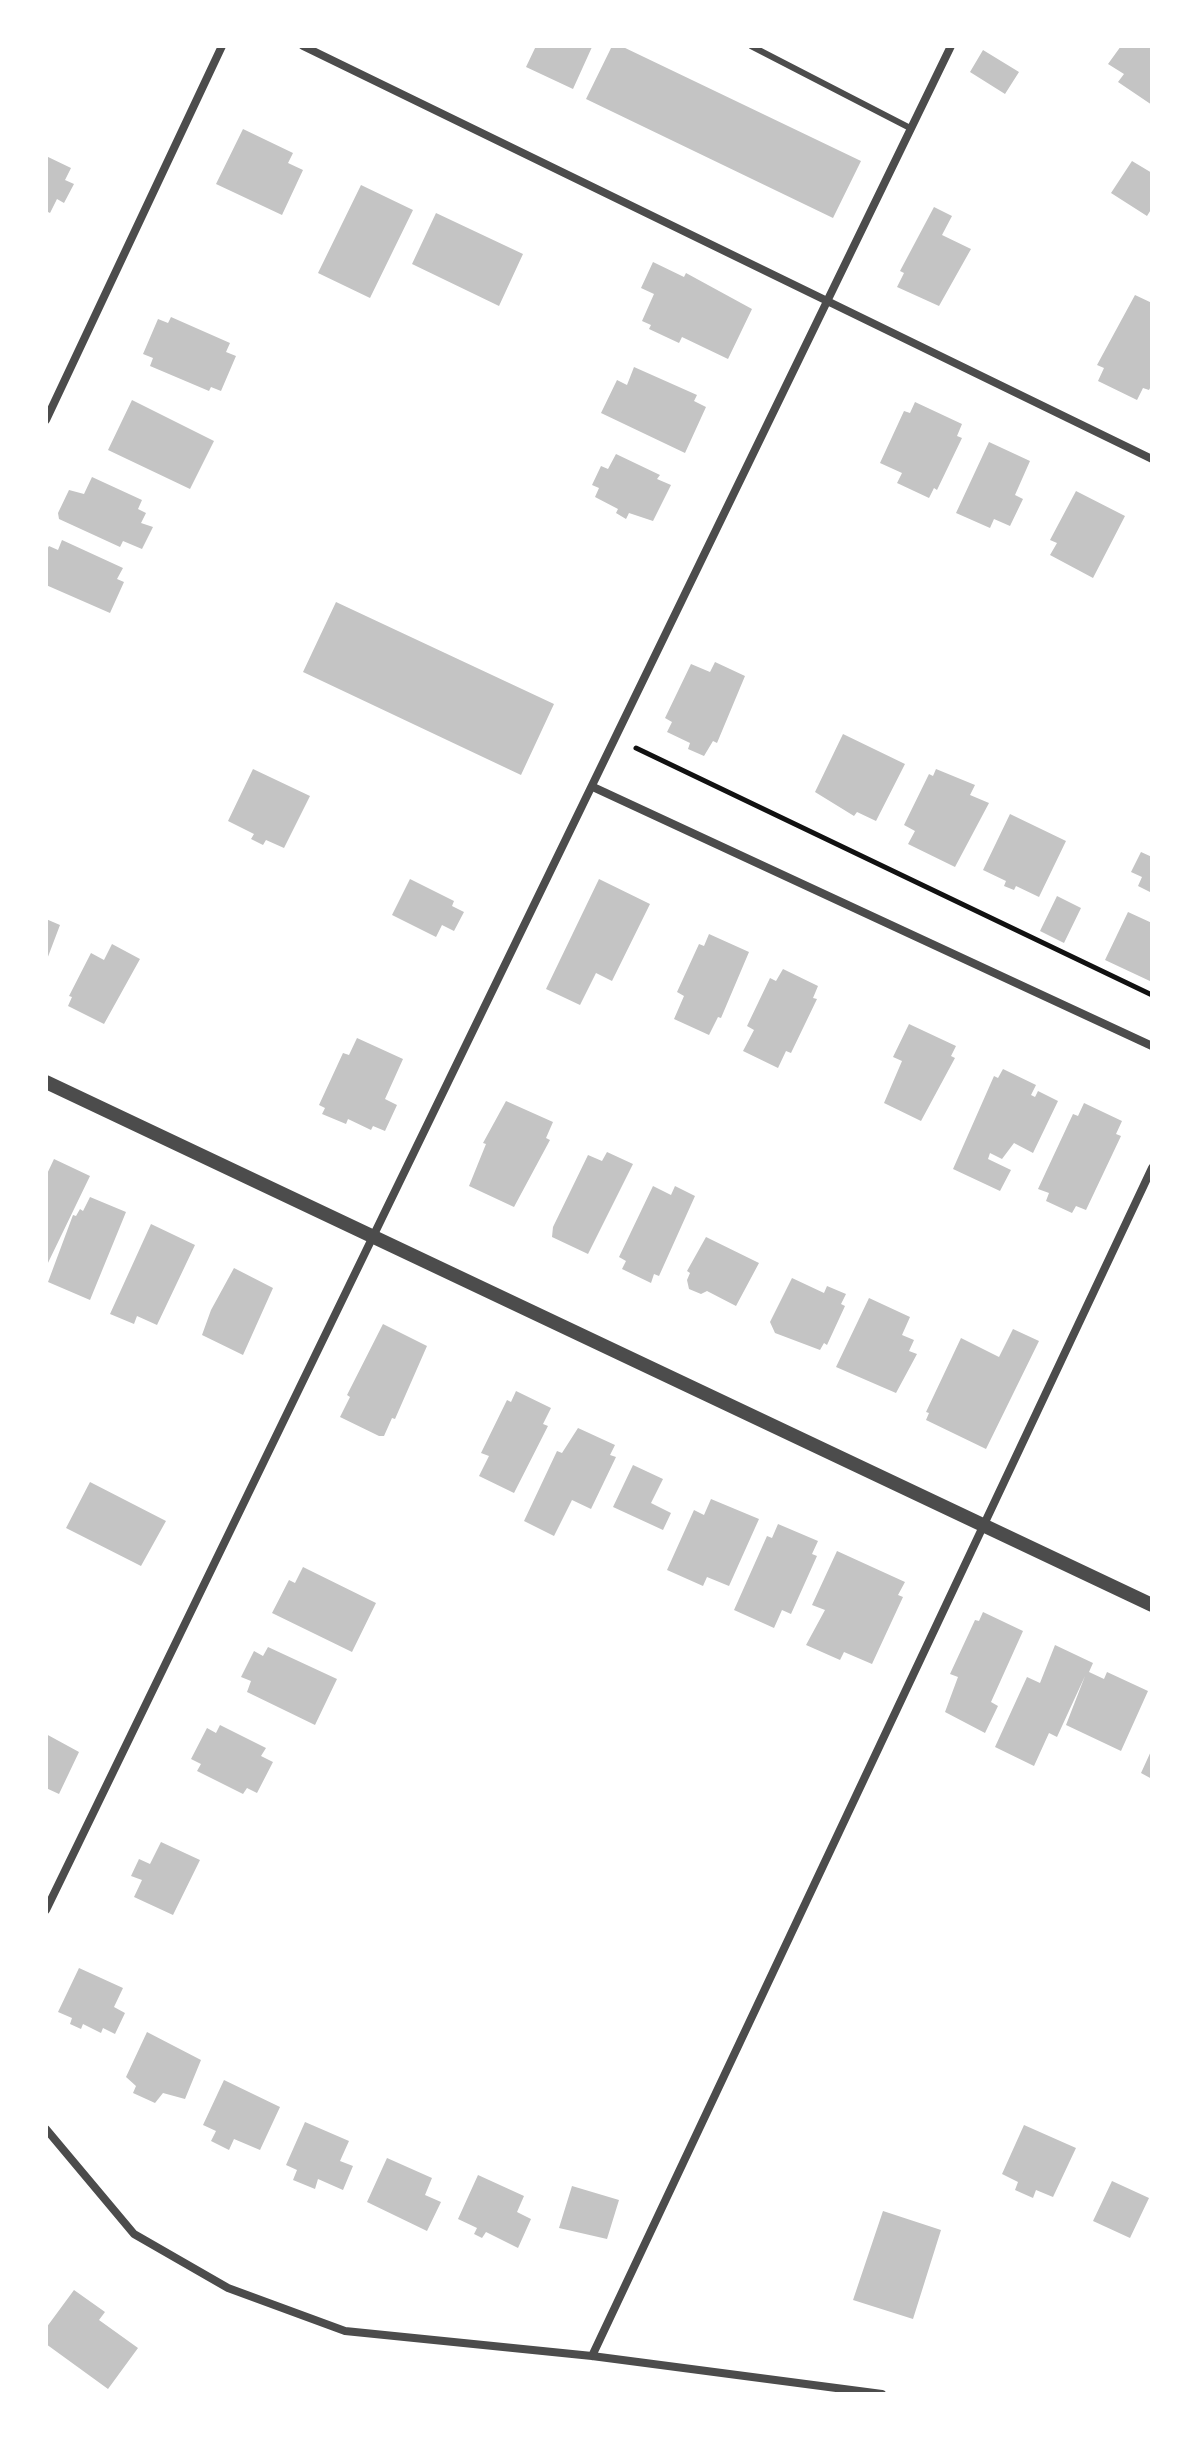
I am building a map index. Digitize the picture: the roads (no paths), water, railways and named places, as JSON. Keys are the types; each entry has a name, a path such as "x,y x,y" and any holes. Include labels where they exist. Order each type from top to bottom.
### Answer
{"street":[{"path":"46,420 222,46"},
{"path":"303,46 1152,459"},
{"path":"46,1910 830,302 951,46"},
{"path":"593,787 1152,1046"},
{"path":"46,1082 1152,1605"},
{"path":"592,2356 1152,1168"},
{"path":"46,2129 134,2234 228,2288 345,2331 592,2356 882,2394"}],"lane":[{"path":"751,46 910,128"}]}
